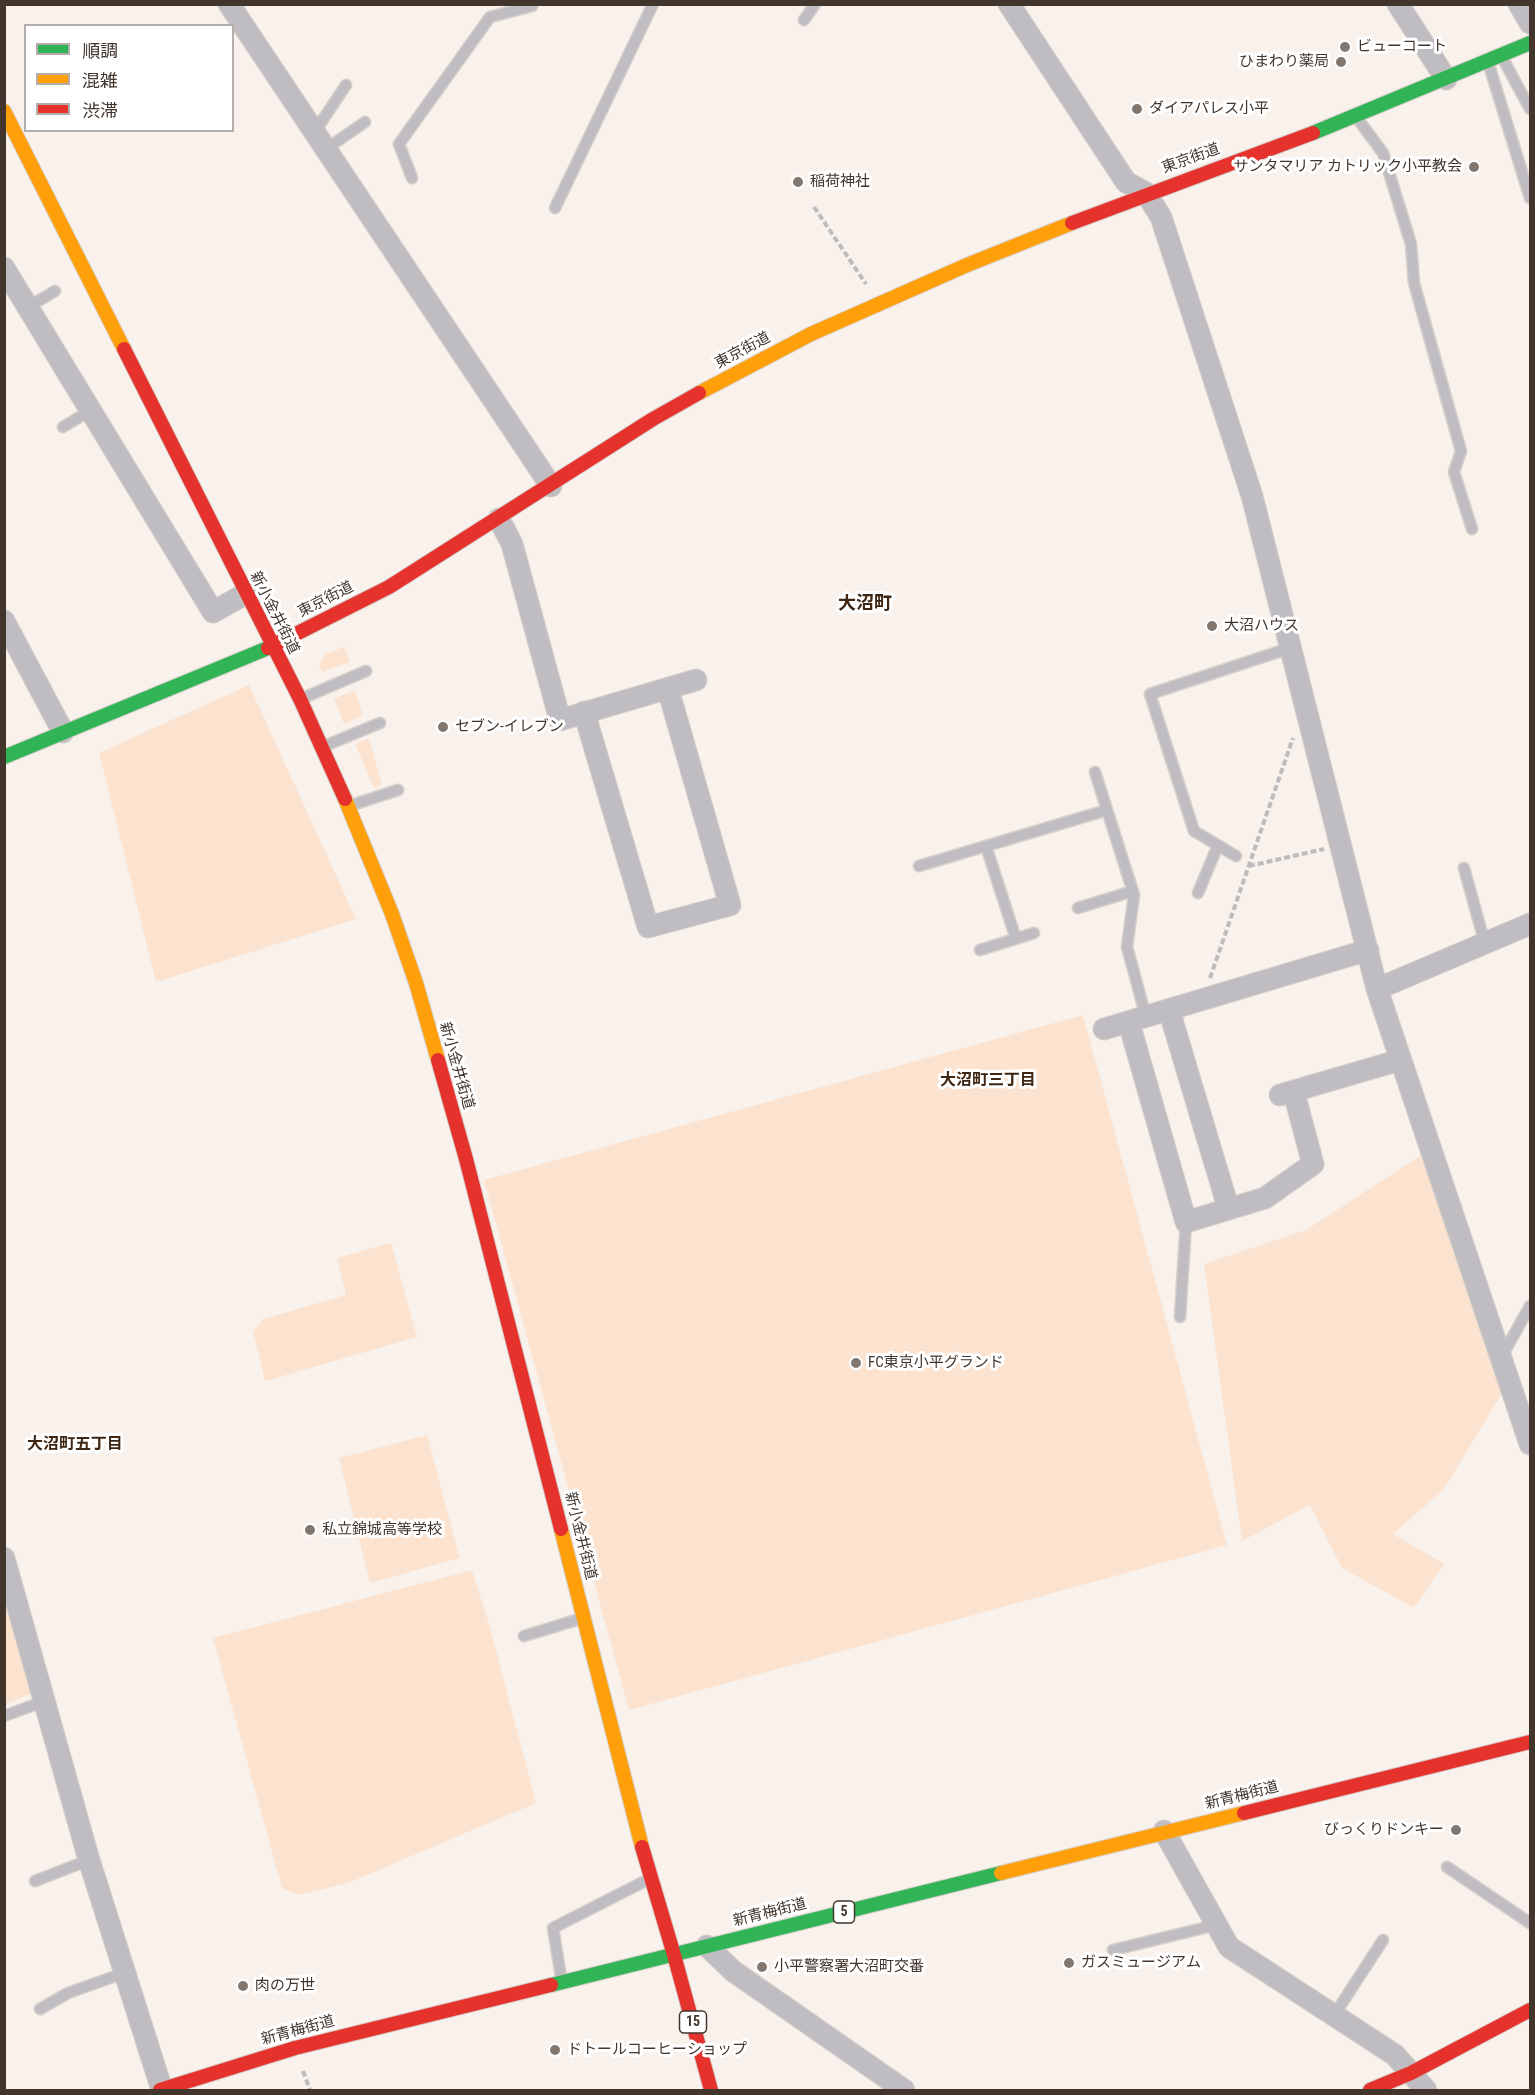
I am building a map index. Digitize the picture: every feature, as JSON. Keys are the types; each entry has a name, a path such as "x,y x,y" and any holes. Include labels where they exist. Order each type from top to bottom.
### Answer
{"main road":[{"name":"東京街道","path":"4,757 271,647 389,587 653,419 776,351 967,265 1146,193 1356,117 1530,43"},
{"name":"新小金井街道","path":"4,111 271,647 300,699 392,914 416,983 472,1182 650,1879 674,1954 711,2091"},
{"name":"新青梅街道","path":"161,2090 295,2048 1530,1742"},
{"path":"1370,2091 1411,2073 1530,2010"}],"street":[{"path":"229,4 551,486"},
{"path":"1009,4 1126,182 1146,193 1161,217 1252,496 1377,989 1502,1356 1527,1417 1530,1444"},
{"path":"1398,4 1446,79"},
{"path":"1519,4 1530,23"},
{"path":"4,268 213,612 245,594"},
{"path":"499,519 512,544 560,720 696,681"},
{"path":"4,621 63,732"},
{"path":"584,712 648,927 730,905 668,689"},
{"path":"1377,989 1530,924"},
{"path":"1104,1029 1368,950"},
{"path":"1168,1010 1228,1207"},
{"path":"1138,1020 1186,1222 1228,1207 1265,1198 1313,1164 1287,1094 1400,1060"},
{"path":"4,1558 89,1860 161,2090"},
{"path":"1164,1831 1229,1947 1395,2055 1426,2091"},
{"path":"707,1946 733,1971 904,2091"}],"lane":[{"path":"555,208 653,4"},
{"path":"804,20 815,4"},
{"path":"412,178 399,144 490,17 532,6"},
{"path":"1502,56 1530,109"},
{"path":"1488,62 1530,198"},
{"path":"320,141 346,85"},
{"path":"1356,117 1383,153 1411,243 1414,283 1461,451 1454,472 1472,529"},
{"path":"320,141 365,122"},
{"path":"28,307 55,291"},
{"path":"63,427 91,410"},
{"path":"1236,856 1194,831 1150,694 1290,648"},
{"path":"300,699 366,671"},
{"path":"322,747 380,723"},
{"path":"1095,772 1133,891 1127,947 1138,1020"},
{"path":"348,807 398,790"},
{"path":"919,866 1107,810"},
{"path":"1198,893 1218,845"},
{"path":"986,846 1016,939"},
{"path":"1464,868 1485,944"},
{"path":"1078,908 1133,891"},
{"path":"980,950 1034,933"},
{"path":"1180,1317 1186,1222"},
{"path":"1502,1356 1530,1306"},
{"path":"524,1636 583,1618"},
{"path":"4,1716 45,1701"},
{"path":"35,1881 89,1860"},
{"path":"1447,1867 1530,1923"},
{"path":"562,1983 553,1928 650,1879"},
{"path":"1113,1950 1216,1925"},
{"path":"1335,2014 1383,1940"},
{"path":"40,2009 68,1993 124,1973"}],"path":[{"path":"814,207 867,284"},
{"path":"1202,999 1294,736"},
{"path":"1249,866 1341,846"},
{"path":"303,2069 310,2091"}],"shaded area":[{"path":"344,647 350,662 323,672 319,666 325,654"},
{"path":"249,685 356,919 156,982 99,753"},
{"path":"355,690 363,716 344,724 334,699"},
{"path":"369,738 382,785 374,788 355,744"},
{"name":"FC東京小平グランド","path":"1083,1015 1227,1545 629,1710 484,1180"},
{"path":"1423,1154 1504,1390 1444,1489 1393,1534 1444,1564 1414,1608 1342,1568 1310,1505 1242,1541 1204,1264 1306,1230"},
{"path":"391,1243 417,1337 265,1381 253,1332 263,1319 346,1295 337,1258"},
{"path":"427,1435 460,1558 370,1583 339,1458"},
{"path":"4,1568 40,1690 5,1704 4,1703"},
{"path":"472,1570 490,1627 536,1803 348,1883 299,1895 282,1888 213,1638"}],"traffic: fast":[{"path":"1313,133 1530,43"},
{"path":"4,757 268,648"},
{"path":"551,1985 1001,1873"}],"traffic: slow":[{"path":"4,111 124,349"},
{"path":"699,393 811,334 967,265 1072,223"},
{"path":"345,799 392,914 416,983 438,1060"},
{"path":"561,1529 642,1847"},
{"path":"1001,1873 1244,1813"}],"traffic: jam":[{"path":"1072,223 1313,133"},
{"path":"124,349 300,699 345,799"},
{"path":"268,648 389,587 653,419 699,393"},
{"path":"438,1060 466,1159 561,1529"},
{"path":"1244,1813 1530,1742"},
{"path":"642,1847 674,1955"},
{"path":"674,1955 711,2090"},
{"path":"160,2090 295,2048 551,1985"},
{"path":"1370,2090 1411,2073 1530,2010"}],"place":[{"name":"ビューコート","path":"1345,47"},
{"name":"ひまわり薬局","path":"1341,62"},
{"name":"ダイアパレス小平","path":"1137,109"},
{"name":"サンタマリア カトリック小平教会","path":"1474,167"},
{"name":"稲荷神社","path":"798,182"},
{"name":"大沼ハウス","path":"1212,626"},
{"name":"セブン-イレブン","path":"443,727"},
{"name":"FC東京小平グランド","path":"856,1363"},
{"name":"私立錦城高等学校","path":"310,1530"},
{"name":"びっくりドンキー","path":"1456,1830"},
{"name":"ガスミュージアム","path":"1069,1963"},
{"name":"小平警察署大沼町交番","path":"762,1967"},
{"name":"肉の万世","path":"243,1986"},
{"name":"ドトールコーヒーショップ","path":"555,2050"}],"district":[{"name":"大沼町","path":"865,604"},
{"name":"大沼町三丁目","path":"988,1081"},
{"name":"大沼町五丁目","path":"75,1445"}]}
